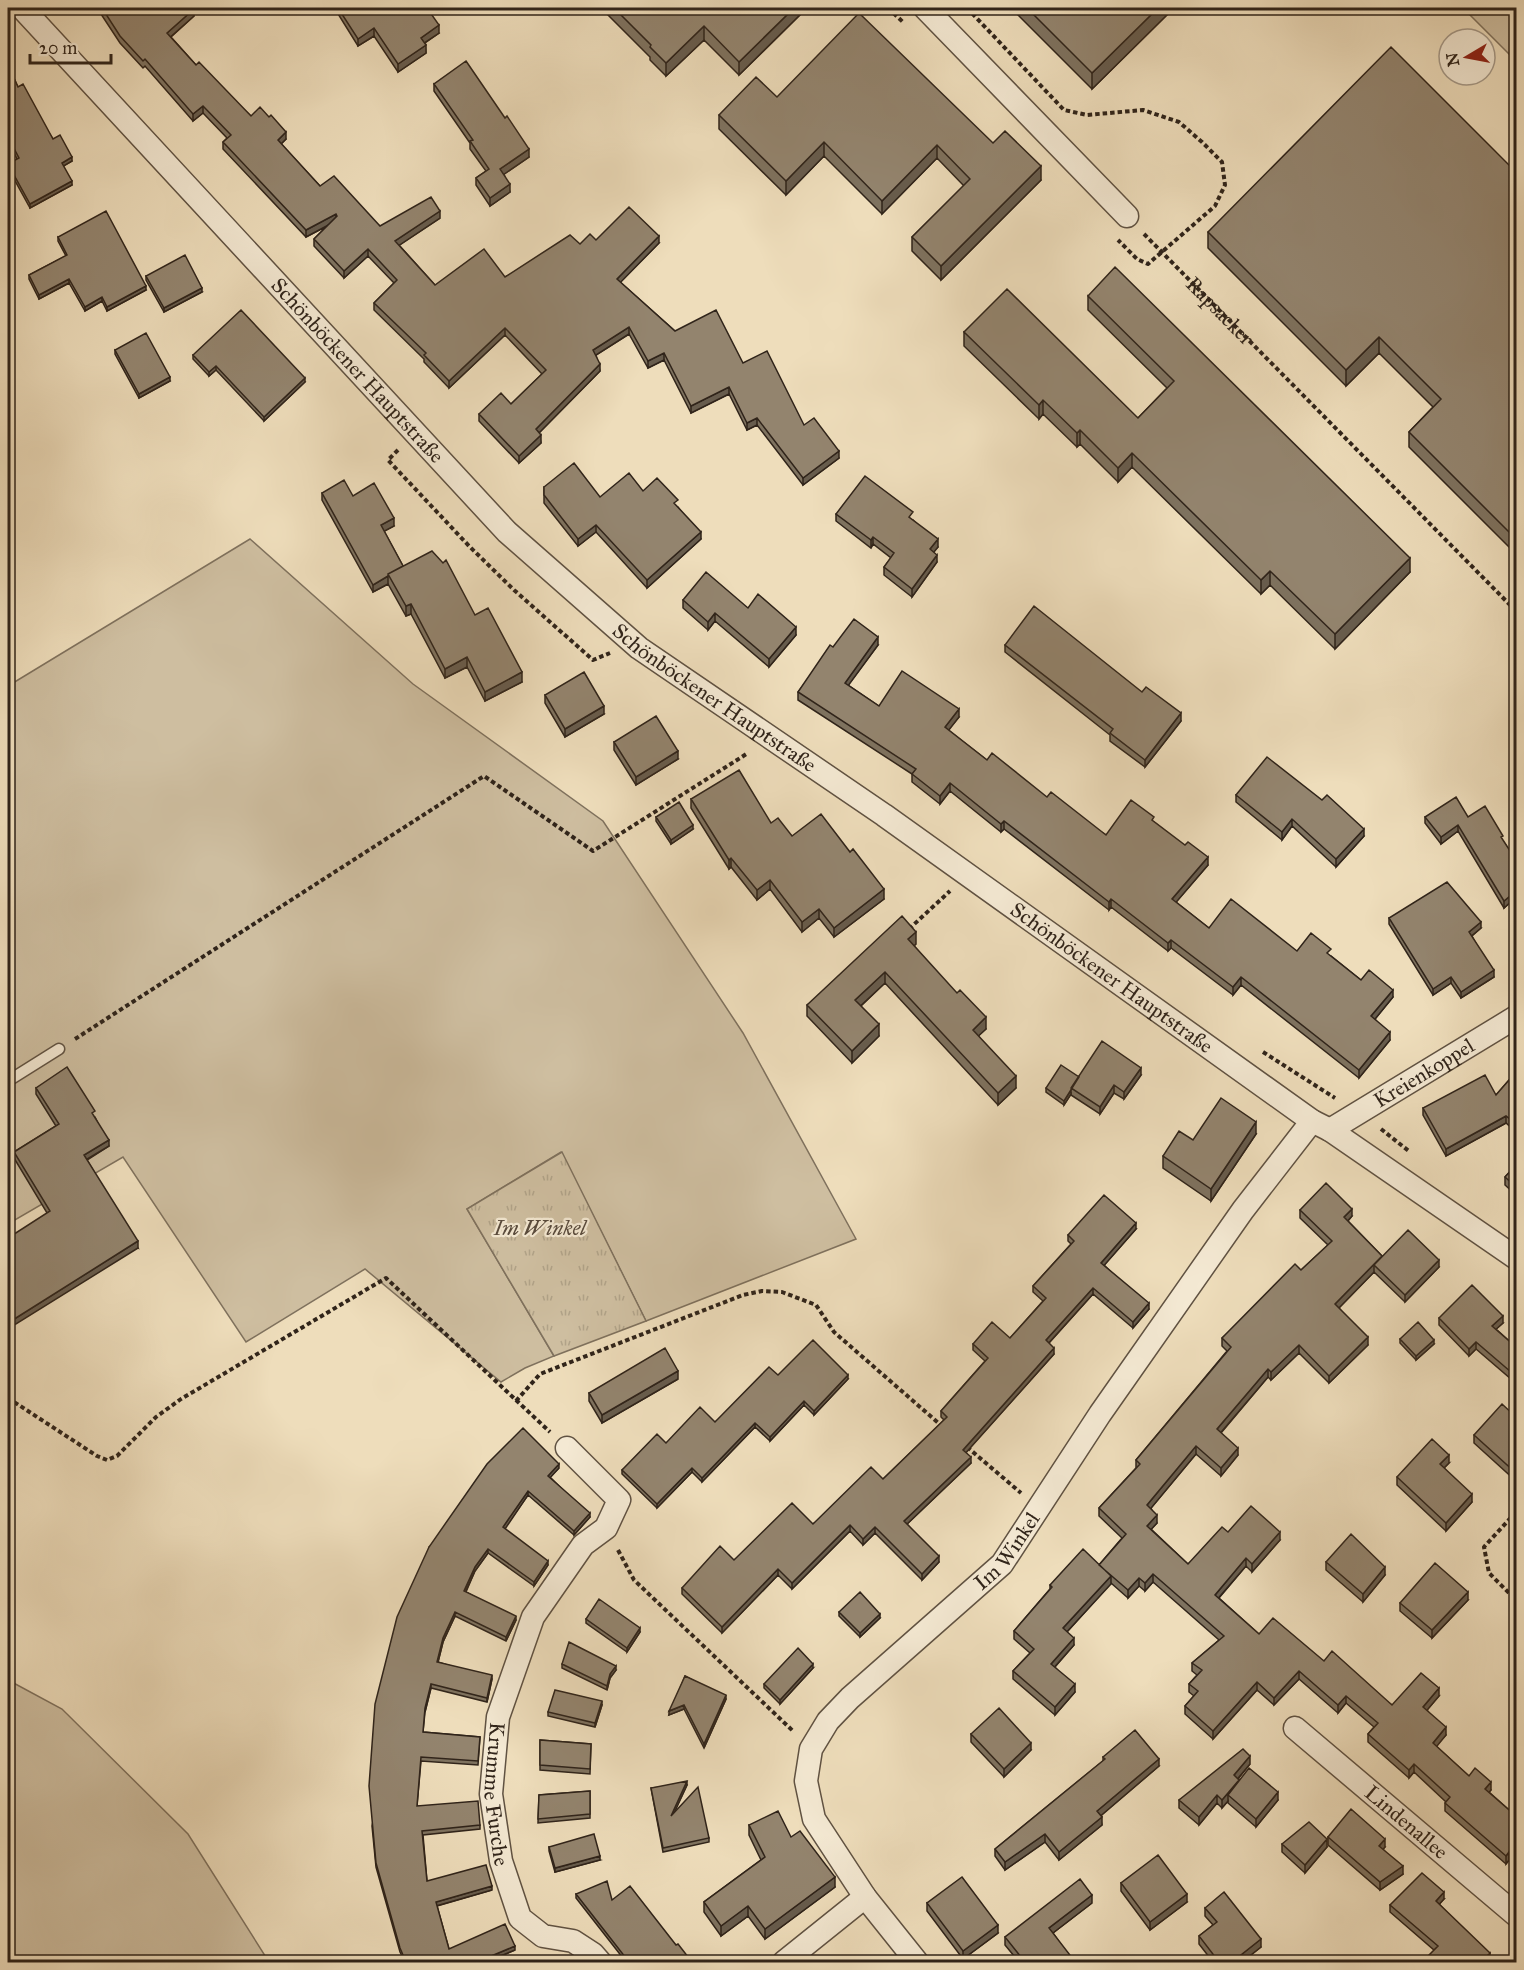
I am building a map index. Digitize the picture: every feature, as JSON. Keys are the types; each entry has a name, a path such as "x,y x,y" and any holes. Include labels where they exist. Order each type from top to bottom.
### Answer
{"street":[{"name":"Schönböckener Hauptstraße","path":"22,8 507,532 639,648 892,821 1321,1125 1516,1258"},
{"path":"925,8 1126,216"},
{"name":"Kreienkoppel","path":"1321,1125 1359,1111 1516,1017"},
{"name":"Im Winkel","path":"917,1962 865,1897 814,1819 806,1781 811,1749 828,1721 850,1698 1002,1564 1100,1413 1243,1210 1321,1125"},
{"name":"Krumme Furche","path":"567,1448 619,1500 606,1528 583,1545 533,1617 498,1717 491,1794 501,1861 520,1918 543,1936 573,1941 593,1954 600,1962"},
{"name":"Lindenallee","path":"1295,1728 1516,1915"},
{"path":"784,1962 865,1897"}],"lane":[{"path":"8,1081 59,1049"}],"path":[{"name":"Rapsacker","path":"1126,216 1516,611"},
{"path":"59,1049 484,776 593,851 770,739"},
{"path":"906,933 954,887"},
{"path":"1261,1051 1359,1111 1416,1156"},
{"path":"8,1398 97,1456 107,1460 117,1456 156,1417 181,1399 386,1278 567,1448"},
{"path":"516,1401 540,1374 743,1295 762,1291 782,1292 816,1305 834,1332 950,1432"},
{"path":"959,1440 1039,1510"},
{"path":"1516,1512 1484,1547 1489,1573 1509,1593 1516,1593"},
{"path":"606,1528 634,1580 811,1749"}],"green space":[{"path":"1463,8 1516,8 1516,61 1497,42 1497,27 1482,27"},
{"path":"250,539 413,684 603,821 743,1033 856,1239 646,1321 561,1152 467,1209 554,1356 525,1368 501,1382 365,1269 246,1342 123,1157 8,1224 8,686"},
{"name":"Im Winkel","path":"562,1152 646,1321 554,1356 467,1209"},
{"path":"8,1680 62,1709 188,1834 269,1962 8,1962"}],"building":[{"path":"102,8 194,9 167,33 196,65 199,62 251,116 260,107 269,117 271,115 286,132 278,140 320,186 334,176 380,226 431,197 440,211 395,241 435,285 484,249 505,277 570,235 580,244 590,234 596,240 629,207 659,236 617,279 675,331 716,310 743,363 767,351 804,425 814,418 839,451 803,478 757,418 747,423 729,387 691,406 664,353 648,361 629,327 593,350 600,364 536,429 541,435 519,456 479,414 501,393 511,404 546,370 505,328 449,381 424,355 426,353 374,303 397,280 368,249 344,271 314,239 337,216 336,214 306,230 223,142 231,135 203,106 193,114 145,59 143,61 120,36"},
{"path":"338,8 394,8 397,12 405,8 427,8 439,25 421,38 426,45 398,64 374,28 358,39"},
{"path":"614,8 794,8 739,62 704,26 666,63"},
{"path":"1027,8 1158,8 1092,73"},
{"path":"859,13 993,143 1005,131 1041,166 941,266 912,237 970,179 937,145 882,201 824,142 786,181 719,115 756,77 777,97"},
{"path":"1391,47 1516,172 1516,539 1409,432 1441,399 1379,337 1346,370 1208,232"},
{"path":"466,61 529,149 500,169 510,184 490,198 476,178 489,169 470,141 473,140 434,84"},
{"path":"8,65 18,87 23,84 53,139 60,135 72,157 62,163 72,181 30,204 8,164 19,158 8,137"},
{"path":"106,211 146,286 107,307 102,297 85,307 69,279 39,295 29,275 67,255 58,237"},
{"path":"185,255 202,288 164,308 146,276"},
{"path":"1115,267 1410,558 1335,634 1270,571 1261,580 1132,453 1118,468 1080,430 1077,433 1043,400 1039,405 964,332 1007,289 1138,418 1174,381 1088,296"},
{"path":"241,310 305,378 264,417 216,366 209,372 193,355"},
{"path":"146,333 170,377 139,394 115,350"},
{"path":"574,463 600,497 629,473 643,491 657,478 678,500 674,503 701,532 647,580 596,525 578,539 544,495 544,487"},
{"path":"865,476 913,512 909,517 938,539 930,549 937,555 912,589 884,567 894,553 873,537 871,540 836,514"},
{"path":"344,480 353,496 374,483 394,518 381,525 403,566 373,585 322,493"},
{"path":"432,551 443,563 446,560 475,615 488,608 522,672 485,692 467,657 445,669 411,604 406,606 388,574"},
{"path":"706,572 748,608 758,594 796,627 769,659 715,613 708,622 683,600"},
{"path":"1034,606 1142,692 1146,687 1181,713 1145,760 1110,733 1113,729 1005,645"},
{"path":"854,619 878,637 845,683 879,706 902,671 959,709 945,727 987,760 992,753 1047,797 1051,792 1106,835 1131,800 1154,817 1152,820 1185,845 1188,842 1208,857 1172,899 1209,928 1231,899 1297,951 1311,933 1331,949 1327,953 1361,980 1369,970 1393,990 1371,1016 1390,1032 1359,1070 1241,977 1233,987 1171,940 1168,943 1111,899 1109,902 1004,821 1001,824 950,783 940,796 912,774 916,769 798,692 830,645 833,647"},
{"path":"584,672 604,706 565,729 545,695"},
{"path":"656,716 678,751 636,777 614,742"},
{"path":"1267,757 1322,800 1327,795 1364,829 1336,859 1292,819 1282,832 1236,795"},
{"path":"739,770 771,823 778,818 792,836 821,814 850,852 853,849 884,889 834,928 819,909 802,922 770,880 757,890 731,858 729,860 691,799"},
{"path":"1456,797 1468,817 1485,806 1516,860 1516,891 1504,901 1458,825 1441,837 1425,817"},
{"path":"679,802 693,825 671,840 656,817"},
{"path":"1447,882 1481,922 1469,932 1494,970 1461,992 1451,977 1433,989 1389,918"},
{"path":"902,916 916,932 908,939 957,993 960,990 986,1017 973,1030 1016,1076 998,1093 885,972 855,1000 879,1024 852,1051 807,1005"},
{"path":"1102,1041 1141,1068 1124,1092 1114,1085 1100,1107 1071,1088"},
{"path":"1061,1065 1079,1077 1064,1101 1046,1088"},
{"path":"67,1067 95,1111 92,1113 109,1140 84,1155 138,1241 8,1323 8,1238 50,1211 14,1152 59,1124 36,1088"},
{"path":"1516,1072 1516,1124 1506,1116 1446,1149 1423,1108 1485,1075 1496,1095"},
{"path":"1221,1098 1256,1122 1211,1189 1163,1156 1179,1131 1193,1140"},
{"path":"1516,1165 1516,1187 1505,1177"},
{"path":"1326,1183 1352,1209 1344,1217 1382,1256 1335,1304 1368,1337 1329,1376 1299,1345 1271,1372 1268,1369 1217,1429 1238,1448 1221,1468 1196,1446 1147,1505 1157,1515 1147,1526 1188,1564 1222,1527 1228,1532 1251,1506 1280,1532 1252,1564 1246,1558 1215,1595 1259,1634 1273,1618 1324,1661 1332,1651 1392,1705 1421,1673 1439,1688 1423,1707 1446,1727 1433,1743 1469,1776 1475,1768 1491,1782 1485,1789 1516,1816 1516,1859 1509,1852 1506,1856 1445,1803 1450,1797 1414,1764 1409,1770 1368,1734 1378,1723 1346,1696 1338,1705 1299,1671 1274,1698 1257,1682 1213,1731 1185,1706 1198,1691 1189,1684 1202,1670 1192,1663 1224,1636 1153,1574 1145,1583 1139,1578 1128,1590 1099,1565 1126,1534 1099,1508 1140,1464 1136,1460 1231,1347 1222,1338 1295,1264 1301,1270 1332,1241 1300,1210"},
{"path":"1104,1195 1136,1223 1101,1263 1149,1303 1133,1322 1093,1288 1046,1340 1054,1348 963,1450 971,1457 904,1521 939,1556 922,1574 875,1527 863,1539 850,1525 792,1583 778,1569 722,1627 682,1588 720,1546 734,1560 792,1503 813,1524 871,1467 883,1479 947,1417 941,1411 988,1358 973,1344 992,1322 1010,1338 1046,1298 1033,1286 1074,1241 1068,1235"},
{"path":"1408,1230 1439,1260 1405,1295 1374,1265"},
{"path":"1472,1285 1503,1316 1492,1326 1516,1347 1516,1366 1511,1372 1476,1342 1469,1349 1439,1318"},
{"path":"1418,1322 1434,1340 1416,1356 1400,1339"},
{"path":"813,1340 848,1375 814,1411 804,1401 770,1437 755,1423 702,1478 692,1468 657,1504 622,1470 657,1434 666,1443 700,1407 715,1422 769,1367 778,1375"},
{"path":"665,1348 678,1371 602,1415 589,1393"},
{"path":"1502,1404 1516,1417 1516,1473 1474,1435"},
{"path":"523,1428 559,1464 548,1476 590,1513 574,1531 528,1491 503,1527 548,1561 534,1582 488,1549 475,1567 464,1591 516,1616 506,1637 455,1612 443,1638 437,1662 492,1675 487,1698 431,1684 425,1708 423,1732 480,1737 478,1761 421,1757 417,1806 478,1801 480,1825 422,1831 427,1881 486,1865 492,1886 436,1902 449,1949 505,1924 515,1946 477,1962 406,1962 376,1863 369,1786 375,1704 397,1617 429,1547 487,1464"},
{"path":"1432,1439 1449,1455 1440,1464 1472,1494 1446,1523 1397,1477"},
{"path":"1351,1534 1385,1567 1363,1594 1326,1562"},
{"path":"1083,1549 1111,1576 1063,1628 1074,1638 1051,1664 1075,1684 1055,1707 1013,1671 1034,1649 1014,1631 1052,1587 1050,1585"},
{"path":"1435,1563 1468,1592 1432,1630 1400,1603"},
{"path":"860,1592 880,1614 860,1633 839,1612"},
{"path":"599,1599 640,1628 627,1648 586,1619"},
{"path":"569,1642 616,1666 610,1674 607,1686 562,1664"},
{"path":"798,1648 813,1664 780,1700 764,1684"},
{"path":"685,1676 726,1695 704,1744 684,1705 669,1711"},
{"path":"555,1690 602,1701 595,1723 548,1712"},
{"path":"999,1708 1031,1743 1004,1769 971,1734"},
{"path":"1135,1730 1159,1759 1097,1811 1102,1817 1059,1852 1045,1834 1005,1862 995,1849 1105,1759 1103,1757"},
{"path":"540,1740 591,1744 590,1769 540,1765"},
{"path":"1243,1749 1250,1756 1234,1775 1239,1780 1222,1800 1217,1795 1199,1817 1179,1800"},
{"path":"1249,1768 1278,1792 1256,1819 1228,1795"},
{"path":"687,1781 671,1816 698,1787 709,1838 663,1848 651,1788"},
{"path":"590,1791 590,1814 538,1819 539,1795"},
{"path":"1351,1809 1385,1839 1379,1846 1403,1866 1380,1882 1328,1837"},
{"path":"778,1811 791,1837 800,1831 835,1877 765,1929 748,1906 721,1926 704,1902 765,1857 749,1825"},
{"path":"1309,1822 1327,1839 1305,1865 1282,1844"},
{"path":"594,1834 600,1856 555,1868 549,1847"},
{"path":"1158,1855 1187,1894 1150,1922 1121,1883"},
{"path":"1422,1873 1444,1892 1436,1901 1490,1953 1481,1962 1422,1962 1438,1946 1390,1905"},
{"path":"962,1877 998,1925 963,1951 927,1903"},
{"path":"1080,1879 1092,1895 1049,1928 1073,1959 1068,1962 1025,1962 1005,1937"},
{"path":"607,1881 612,1900 630,1886 692,1962 629,1962 576,1894"},
{"path":"1224,1892 1261,1939 1232,1962 1219,1962 1199,1936 1217,1922 1205,1908"}]}
